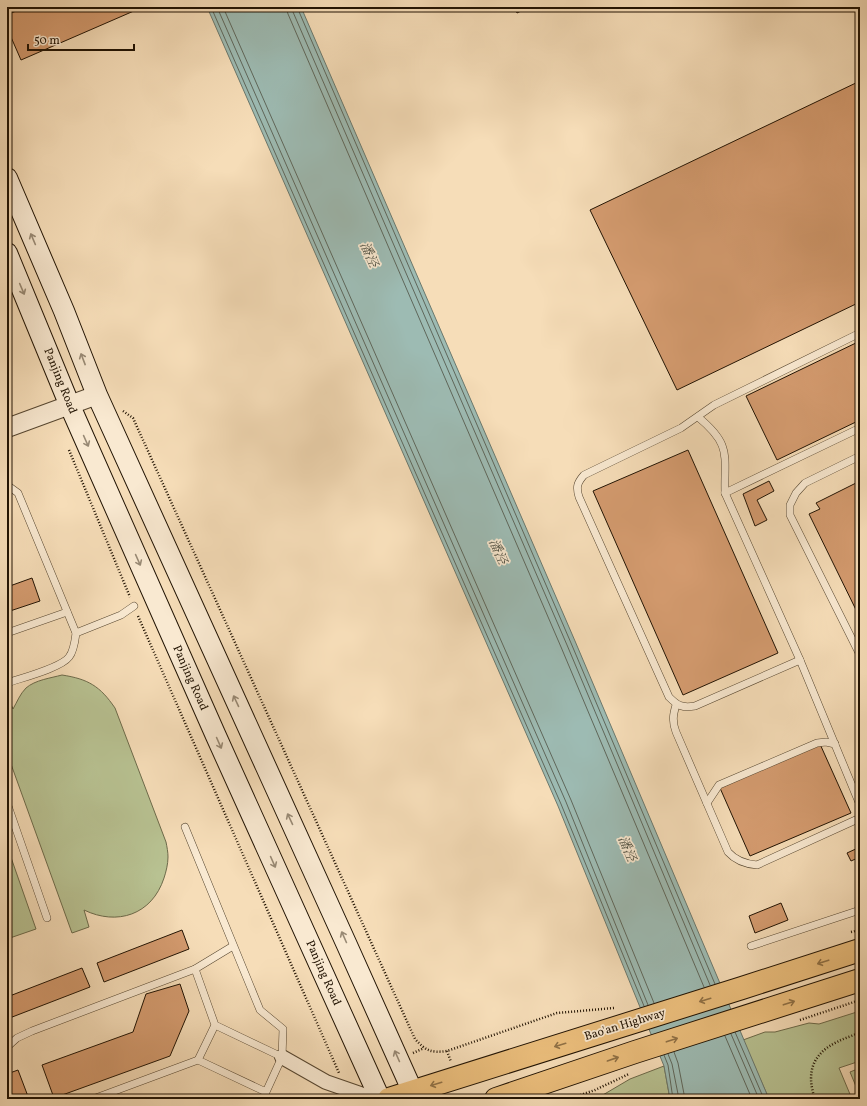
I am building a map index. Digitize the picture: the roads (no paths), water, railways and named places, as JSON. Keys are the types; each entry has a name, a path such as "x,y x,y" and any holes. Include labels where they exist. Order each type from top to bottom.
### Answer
{"main road":[{"path":"7,178 64,311 97,396 346,942 414,1095"},
{"name":"Panjing Road","path":"7,253 70,406 216,736 380,1099"},
{"name":"Bao'an Highway","path":"389,1099 414,1095 624,1025 860,950"},
{"path":"496,1099 635,1052 860,980"}],"street":[{"path":"7,428 97,396"},
{"path":"282,1057 326,1082 375,1099"}],"lane":[{"path":"800,660 695,706 685,708 676,704 669,698 576,489 578,482 584,475 681,428 714,405 860,333"},
{"path":"698,417 712,429 725,451 725,493 800,660 860,805"},
{"path":"725,493 860,428"},
{"path":"860,456 805,483 796,493 790,505 790,515 860,655"},
{"path":"7,485 18,493 76,633 74,647 69,658 60,664 7,683"},
{"path":"76,633 121,615 134,606"},
{"path":"7,633 67,612"},
{"path":"676,704 673,723 728,852 734,858 745,864 757,865 860,818"},
{"path":"707,803 719,785 817,743 826,742 835,744"},
{"path":"7,803 46,918"},
{"path":"185,827 260,1010 284,1029 282,1057 266,1092 198,1060"},
{"path":"751,946 860,910"},
{"path":"7,1047 18,1038 32,1031 195,969 233,946"},
{"path":"195,969 215,1025 282,1057"},
{"path":"92,1099 198,1060 215,1025"}],"water":[{"name":"潘泾","path":"207,7 301,7 575,641 769,1099 670,1099 664,1066 558,806"}]}
